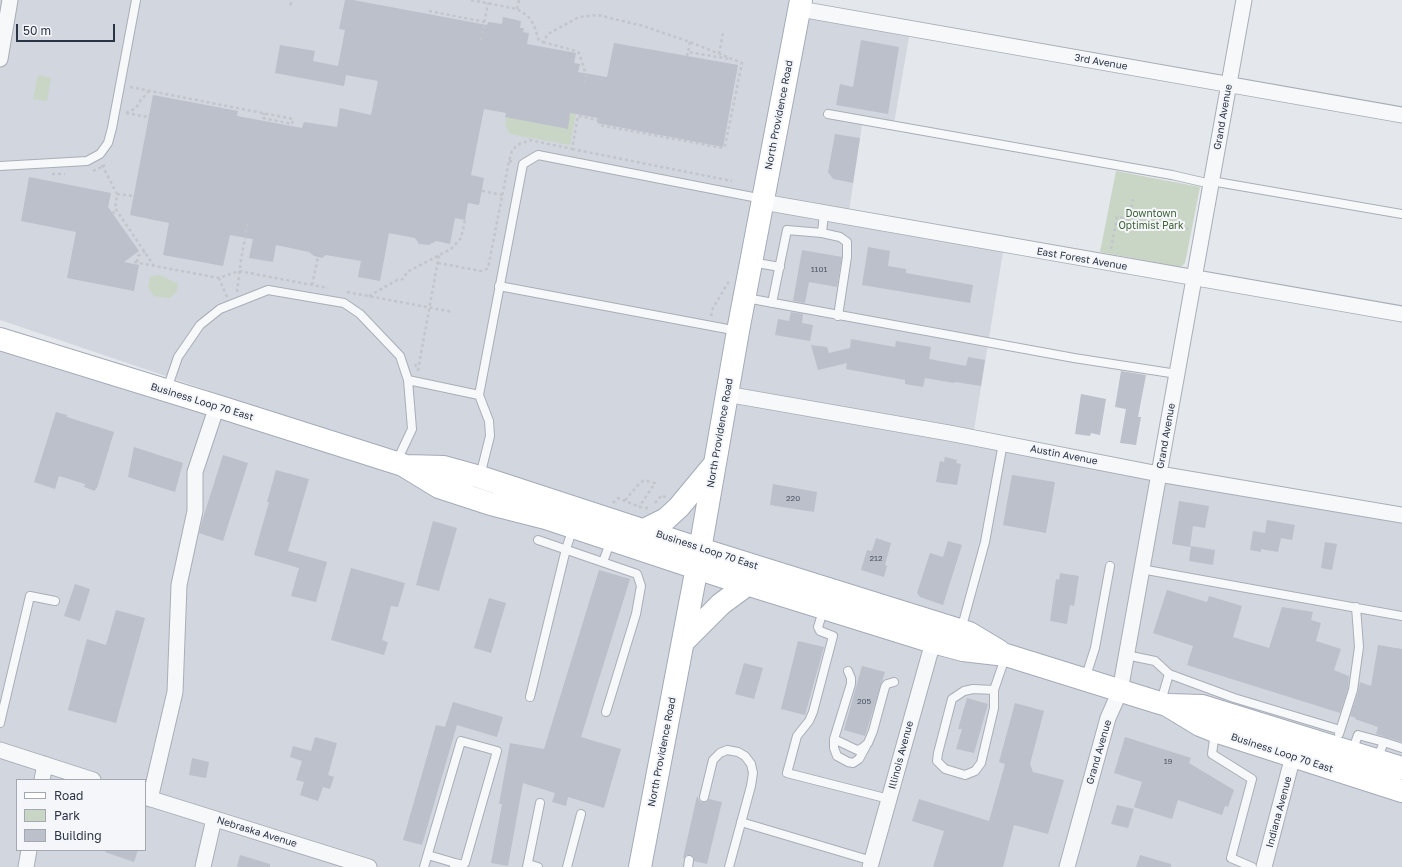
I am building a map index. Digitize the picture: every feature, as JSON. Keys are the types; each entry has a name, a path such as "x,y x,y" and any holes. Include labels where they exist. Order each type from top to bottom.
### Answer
{"main road":[{"name":"North Providence Road","path":"640,867 699,558 726,394 800,4"},
{"name":"Business Loop 70 East","path":"0,339 399,464 439,487 491,504 546,518 611,539 699,558 969,633 1006,655"},
{"name":"Business Loop 70 East","path":"399,464 444,467 480,477 644,530 748,584 932,642 963,650 1006,655 1163,704 1200,725 1215,731 1402,791"},
{"path":"644,530 666,519 679,507 714,465"},
{"path":"683,642 721,604 748,584"},
{"name":"Business Loop 70 East","path":"1163,704 1231,706 1342,743 1380,751 1402,768"}],"street":[{"path":"0,59 3,28 10,0"},
{"name":"Grand Avenue","path":"1067,867 1108,718 1120,691 1244,0"},
{"name":"3rd Avenue","path":"800,4 1402,115"},
{"name":"East Forest Avenue","path":"763,200 824,213 1108,264 1402,314"},
{"name":"Austin Avenue","path":"726,394 1003,443 1159,474 1402,515"},
{"path":"148,798 175,692 179,585 195,511 195,472 217,406"},
{"name":"Illinois Avenue","path":"871,864 932,642"},
{"path":"0,750 91,779"},
{"name":"Indiana Avenue","path":"1264,867 1293,756"},
{"path":"42,779 45,764"},
{"name":"Nebraska Avenue","path":"148,798 369,867"},
{"path":"203,867 214,819"},
{"path":"26,867 30,851"}],"lane":[{"path":"0,166 87,161 100,154 108,143 112,128 136,0"},
{"path":"828,114 1211,182 1402,214"},
{"path":"480,477 490,436 489,421 479,395 523,164 538,155 763,200"},
{"path":"822,233 824,213"},
{"path":"772,303 787,230 822,233 840,237 847,242 847,256 838,316"},
{"path":"751,262 780,267"},
{"path":"499,286 738,331"},
{"path":"166,391 178,357 200,325 220,309 268,290 344,303 360,314 400,356 408,380 412,429 399,464"},
{"path":"744,298 1074,358 1176,374"},
{"path":"408,380 479,395"},
{"path":"961,631 984,542 1003,443"},
{"path":"530,696 573,527"},
{"path":"603,562 611,539"},
{"path":"538,540 638,574 641,586 636,614 606,712"},
{"path":"1085,680 1095,648 1110,566"},
{"path":"1141,569 1402,616"},
{"path":"0,723 30,596 55,601"},
{"path":"1342,743 1353,690 1359,647 1356,607"},
{"path":"824,608 818,627 820,631 834,636 813,712 809,721 797,736 787,773 889,799"},
{"path":"994,690 973,689 964,691 952,699 937,761 945,769 965,775 975,772 981,763 994,708 994,690 1006,655"},
{"path":"1126,655 1155,661 1169,674 1231,706"},
{"path":"848,671 851,678 851,684 834,739 834,748 837,756 848,762 853,763 860,760 873,730 885,687 887,684 894,682"},
{"path":"1163,704 1169,674"},
{"path":"1215,731 1212,754 1252,779 1231,858 1252,867"},
{"path":"834,739 857,750 862,749 868,743"},
{"path":"424,867 461,741 497,751 465,863 463,865 455,865 428,855"},
{"path":"1380,751 1402,748"},
{"path":"704,797 713,760 720,753 727,750 738,752 745,756 751,764 753,773 729,867"},
{"path":"538,867 527,866 540,803"},
{"path":"567,867 581,814"},
{"path":"741,822 871,864"}],"path":[{"path":"290,5 293,0"},
{"path":"470,0 517,9 528,16 534,25 539,41 579,53 586,75 584,84"},
{"path":"517,9 519,0"},
{"path":"481,40 488,3"},
{"path":"430,11 485,22"},
{"path":"543,42 548,34 579,17 598,15 643,26 690,42 742,63 725,146 723,148 599,124"},
{"path":"719,54 723,33"},
{"path":"687,56 690,42"},
{"path":"688,52 736,61"},
{"path":"129,94 131,82"},
{"path":"130,87 294,118 292,124 263,118 264,113"},
{"path":"126,113 136,108 149,91"},
{"path":"125,120 127,107"},
{"path":"126,113 148,117"},
{"path":"572,149 732,180"},
{"path":"97,156 118,194 114,214"},
{"path":"89,172 103,166 109,161"},
{"path":"509,161 523,164"},
{"path":"49,174 69,174"},
{"path":"482,191 503,195"},
{"path":"118,194 134,196"},
{"path":"1130,219 1133,199"},
{"path":"115,208 154,266"},
{"path":"1158,224 1161,209"},
{"path":"1108,264 1117,217 1202,231"},
{"path":"369,296 397,280 403,279 407,272 450,249 461,238 465,220"},
{"path":"219,278 226,297 237,292 239,271 248,221"},
{"path":"145,251 138,256 135,262 219,278 239,271"},
{"path":"413,360 418,370 440,255"},
{"path":"312,285 318,257"},
{"path":"711,316 713,308 730,277"},
{"path":"349,292 354,297"},
{"path":"625,500 643,482 648,481 655,483 639,507"},
{"path":"613,504 618,498 639,507 649,508 654,505 662,495 669,500"}],"shaded area":[{"path":"0,0 804,0 803,5 911,26 893,129 862,125 848,218 1004,246 973,436 1402,513 1402,867 0,867 0,340 677,549 0,320"}],"green space":[{"path":"38,75 51,78 47,101 33,99"},
{"path":"570,113 576,114 570,145 510,134 505,125 506,117 567,129"},
{"name":"Downtown Optimist Park","path":"1116,171 1200,187 1185,263 1181,267 1100,252"},
{"path":"160,275 178,284 177,291 170,298 154,296 148,288 150,277"}],"building":[{"path":"345,0 353,0 487,25 488,22 502,24 503,17 521,21 520,28 524,28 523,32 529,33 527,44 576,53 574,63 580,64 578,72 607,77 614,43 738,65 723,147 597,123 598,118 570,113 568,129 505,117 506,113 484,109 471,175 484,178 479,205 468,203 465,220 455,218 450,244 436,241 429,245 419,244 415,238 389,233 380,281 358,277 361,261 326,255 322,258 314,256 309,252 276,245 273,262 249,258 253,239 230,235 223,266 163,255 169,223 130,215 153,95 238,111 237,116 302,128 304,122 337,127 340,108 371,115 378,81 346,75 344,86 275,73 280,45 315,51 313,61 338,66 345,30 339,29"},
{"path":"861,40 899,47 888,114 836,105 840,84 853,87"},
{"path":"835,134 860,138 853,183 833,179 828,172"},
{"path":"29,177 111,193 108,207 139,251 124,262 139,265 134,291 67,278 76,232 21,221"},
{"path":"868,247 890,251 888,266 906,269 906,273 973,285 970,303 862,285"},
{"path":"802,250 842,257 837,287 809,282 805,303 793,301"},
{"path":"791,312 803,314 802,323 813,325 810,341 775,335 778,319 789,321"},
{"path":"851,339 895,347 896,341 931,347 929,359 966,366 968,357 985,360 981,386 925,378 923,387 905,384 905,380 846,369 847,363 818,370 811,345 827,347 829,353 850,348"},
{"path":"1121,371 1146,375 1138,417 1141,417 1136,445 1120,443 1126,409 1115,407"},
{"path":"1081,394 1106,399 1100,435 1091,433 1090,436 1075,434"},
{"path":"56,412 114,432 95,491 84,487 85,484 59,476 55,489 34,482"},
{"path":"134,447 183,463 175,492 128,477"},
{"path":"223,455 248,463 223,541 199,533"},
{"path":"945,457 957,460 956,463 961,464 957,485 936,482 940,461 944,462"},
{"path":"276,470 309,479 288,551 327,562 316,602 291,596 299,568 254,555 269,502 267,502"},
{"path":"1012,475 1055,482 1046,533 1003,525"},
{"path":"773,484 817,492 814,512 770,505"},
{"path":"1179,501 1209,506 1205,528 1193,526 1190,547 1172,544"},
{"path":"1267,520 1295,525 1292,540 1281,538 1278,552 1261,549 1261,552 1250,550 1253,531 1265,533"},
{"path":"433,521 457,528 439,591 416,585"},
{"path":"876,538 891,543 885,565 887,566 884,577 861,570 867,550 872,551"},
{"path":"948,541 962,545 943,605 920,597 917,593 930,553 943,557"},
{"path":"1325,542 1337,544 1332,570 1321,568"},
{"path":"1191,546 1215,550 1213,565 1189,561"},
{"path":"351,568 405,583 398,607 391,606 382,640 388,642 384,655 331,640"},
{"path":"599,570 630,579 581,737 621,749 604,808 568,797 566,806 552,802 555,793 523,783 508,866 491,863 502,804 499,804 510,743 544,749"},
{"path":"1060,573 1079,576 1074,606 1070,605 1067,624 1050,621 1056,579 1059,580"},
{"path":"75,584 90,589 80,621 64,616"},
{"path":"1167,590 1207,602 1209,596 1242,606 1233,637 1269,648 1282,607 1313,612 1311,620 1321,623 1316,641 1341,649 1334,670 1349,676 1348,689 1340,713 1187,665 1193,646 1153,633"},
{"path":"489,598 506,603 491,653 474,648"},
{"path":"116,610 145,618 116,723 68,710 87,639 106,645"},
{"path":"798,641 824,647 805,715 781,709"},
{"path":"1378,645 1402,649 1402,742 1376,734 1378,727 1350,716 1360,682 1371,686"},
{"path":"744,663 763,668 754,699 735,694"},
{"path":"862,666 885,672 865,736 844,730"},
{"path":"967,698 988,704 974,753 956,749 962,729 958,729"},
{"path":"453,702 503,717 497,737 457,725 422,845 403,840 436,725 445,727"},
{"path":"1015,703 1044,711 1030,764 1033,772 1064,780 1048,834 1014,825 1003,867 933,867 944,831 912,821 919,799 989,821 1005,764 999,762"},
{"path":"315,737 337,743 328,775 334,777 330,789 323,787 318,801 300,795 304,782 296,780 302,761 290,757 293,746 311,751"},
{"path":"1125,737 1191,758 1189,763 1234,790 1228,807 1225,806 1222,815 1178,800 1172,819 1134,807 1142,782 1114,773"},
{"path":"192,758 209,762 206,778 189,775"},
{"path":"697,796 700,801 703,802 706,802 709,799 722,802 707,864 694,861 694,858 690,855 683,858"},
{"path":"1117,805 1134,809 1128,828 1111,824"},
{"path":"106,851 138,851 134,862"},
{"path":"240,855 270,864 270,867 237,867"},
{"path":"1140,855 1171,864 1171,867 1136,867"}]}
